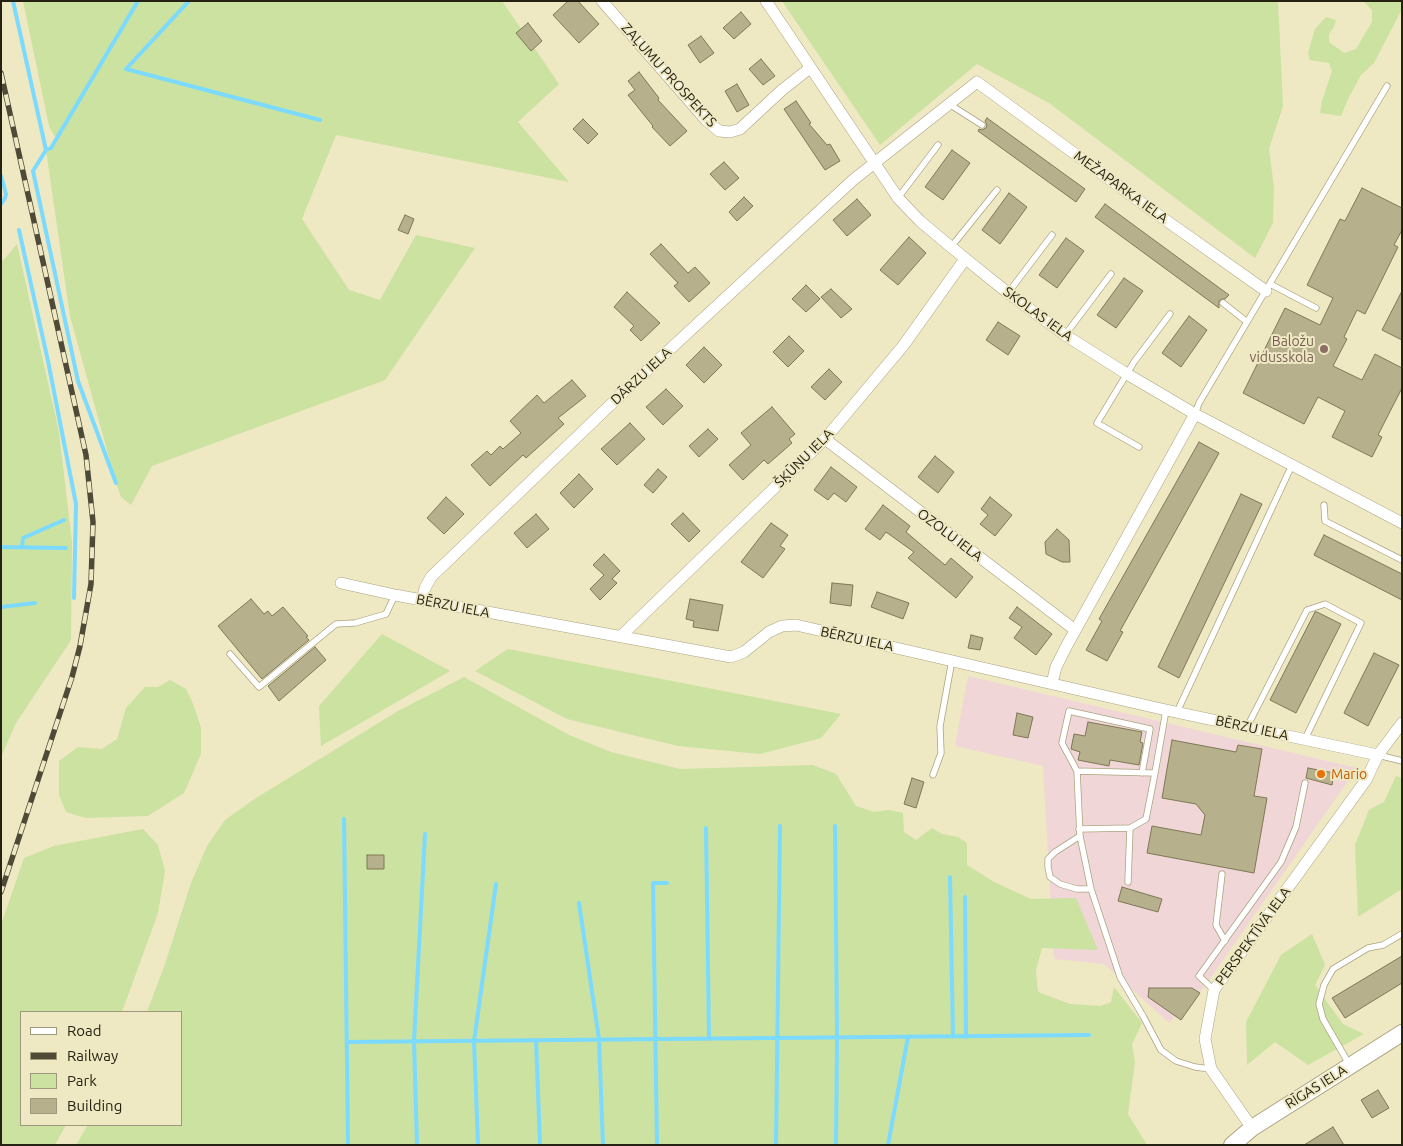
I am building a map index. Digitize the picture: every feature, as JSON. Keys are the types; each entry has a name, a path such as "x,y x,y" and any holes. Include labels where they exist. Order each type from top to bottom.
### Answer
{"main road":[{"name":"RĪGAS IELA","path":"1232,1145 1252,1128 1402,1032"}],"street":[{"name":"ZAĻUMU PROSPEKTS","path":"602,1 706,120 719,131 730,132 740,129 782,90 810,68"},
{"name":"SKOLAS IELA","path":"766,1 898,198 920,222 1008,293 1065,335 1126,374 1195,414 1402,523"},
{"name":"DĀRZU IELA","path":"422,600 424,588 431,577 628,388 838,193 977,82"},
{"name":"MEŽAPARKA IELA","path":"977,82 1150,209 1268,287"},
{"name":"ŠĶŪŅU IELA","path":"620,637 825,439 903,346 966,259"},
{"path":"1052,682 1056,667 1075,630 1195,414"},
{"name":"OZOLU IELA","path":"825,439 1075,630"},
{"name":"BĒRZU IELA","path":"341,583 394,595 731,657 744,652 768,632 782,626 796,626 1052,682 1171,711 1378,755"},
{"name":"PERSPEKTĪVĀ IELA","path":"1252,1128 1210,1070 1206,1040 1214,990 1366,780 1378,755 1402,723"}],"lane":[{"path":"1195,414 1199,402 1387,86"},
{"path":"949,104 982,125"},
{"path":"898,198 938,145"},
{"path":"951,247 997,190"},
{"path":"1008,293 1052,235"},
{"path":"1065,335 1111,274"},
{"path":"1268,287 1316,308"},
{"path":"1223,303 1247,322"},
{"path":"1138,447 1097,423 1126,374 1170,314"},
{"path":"1091,889 1077,889 1060,884 1050,877 1048,859 1079,832 1130,828 1146,819 1155,773 1171,711 1292,465"},
{"path":"1324,505 1325,521 1402,560"},
{"path":"230,654 260,687 336,624 355,623 386,614 394,595"},
{"path":"1247,727 1306,610 1325,604 1360,623 1305,739"},
{"path":"933,774 941,753 940,726 952,660"},
{"path":"1142,773 1150,728 1068,711 1062,743 1077,771 1079,832 1091,889 1120,978 1143,1016 1160,1050 1176,1061 1210,1070"},
{"path":"1378,755 1402,761"},
{"path":"1077,771 1155,773"},
{"path":"1214,990 1199,976 1281,862 1296,827 1306,783"},
{"path":"1128,882 1130,828"},
{"path":"1222,874 1216,925 1225,941"},
{"path":"1350,1066 1323,1019 1319,1004 1324,985 1333,969 1368,948 1383,945 1402,934"}],"shaded area":[{"path":"968,676 1357,768 1181,1020 1175,1016 1169,1023 1104,964 1054,959 1043,766 955,746"}],"green space":[{"path":"23,1 502,1 559,84 518,122 569,182 336,135 302,219 349,290 380,300 416,235 475,248 385,380 152,466 131,505 121,497 116,483 70,316 46,150 51,148 56,139 49,126"},
{"path":"782,1 1278,1 1283,106 1269,149 1274,188 1273,223 1255,258 1049,103 977,64 880,145"},
{"path":"1363,1 1402,1 1402,9 1374,63 1361,75 1341,116 1320,113 1332,71 1329,63 1310,60 1308,53 1315,29 1326,17 1336,20 1329,34 1329,42 1344,53 1356,49 1372,22 1372,10"},
{"path":"17,244 59,432 72,542 71,640 16,723 1,757 1,263"},
{"path":"382,634 450,671 321,746 319,706"},
{"path":"508,649 841,714 821,738 760,754 678,746 567,719 475,671"},
{"path":"464,677 569,735 611,752 680,769 813,765 836,774 856,806 874,812 889,810 903,813 904,832 916,840 932,828 942,834 958,837 967,843 967,865 994,882 1031,899 1076,898 1098,950 1042,948 1036,970 1038,992 1070,1004 1101,1006 1111,1002 1114,987 1142,1023 1132,1044 1135,1062 1128,1114 1147,1145 76,1145 87,1126 182,1126 182,1011 147,1011 165,964 191,883 207,846 225,820 256,798 398,711"},
{"path":"170,680 186,689 201,728 201,754 184,793 148,816 86,818 66,812 59,795 59,761 78,747 102,749 117,739 126,708 145,687 158,687"},
{"path":"1396,776 1402,778 1402,889 1358,917 1355,845 1369,810 1384,802"},
{"path":"143,829 158,845 165,871 158,913 122,1011 20,1011 20,1126 65,1126 55,1145 1,1145 1,925 24,858 54,846"},
{"path":"1312,934 1325,965 1315,985 1343,1024 1364,1034 1308,1065 1275,1042 1247,1065 1246,1022 1281,955"}],"building":[{"path":"568,1 578,1 599,24 579,43 553,15"},
{"path":"741,12 751,24 734,39 723,28"},
{"path":"528,23 542,41 531,51 516,33"},
{"path":"701,36 714,53 700,63 688,45"},
{"path":"761,59 775,76 763,85 749,69"},
{"path":"639,72 659,98 658,100 687,131 670,146 652,127 628,95 635,90 628,81"},
{"path":"737,84 749,105 737,112 725,91"},
{"path":"796,101 811,123 809,124 827,145 830,144 840,161 825,170 784,109"},
{"path":"987,118 1085,189 1076,202 978,131 979,129 986,128 985,121"},
{"path":"583,119 598,134 588,144 573,129"},
{"path":"952,150 970,163 943,200 925,187"},
{"path":"724,162 739,178 725,190 710,174"},
{"path":"1362,188 1402,208 1402,230 1394,245 1398,247 1365,314 1357,310 1344,337 1347,339 1333,366 1362,380 1375,354 1402,368 1402,388 1378,435 1382,437 1372,457 1332,437 1345,411 1318,397 1304,424 1243,393 1285,308 1320,325 1333,298 1307,285 1340,219 1345,221"},
{"path":"1009,193 1027,207 1000,244 982,230"},
{"path":"744,197 753,206 737,221 729,212"},
{"path":"857,199 871,215 847,236 833,220"},
{"path":"1105,204 1229,295 1219,301 1219,308 1095,217"},
{"path":"405,215 414,219 408,234 398,230"},
{"path":"909,237 926,253 898,285 880,270"},
{"path":"1066,238 1084,251 1057,288 1039,275"},
{"path":"661,244 688,273 695,267 710,283 689,302 674,286 678,283 650,254"},
{"path":"1124,278 1143,291 1116,328 1097,315"},
{"path":"806,285 820,299 806,312 792,299"},
{"path":"831,289 852,309 841,318 821,297"},
{"path":"1402,291 1402,340 1382,330"},
{"path":"627,292 660,323 641,341 630,330 634,326 614,307"},
{"path":"1189,316 1207,330 1181,367 1162,353"},
{"path":"998,322 1020,336 1008,355 986,340"},
{"path":"789,336 804,351 788,367 773,352"},
{"path":"704,347 722,365 704,383 686,365"},
{"path":"829,369 842,382 825,400 811,387"},
{"path":"572,380 586,396 558,418 564,424 526,458 523,455 490,486 471,465 487,451 491,455 500,446 503,449 521,433 510,421 537,395 544,403"},
{"path":"666,389 683,406 663,425 646,407"},
{"path":"772,407 795,434 789,439 792,443 768,464 764,460 743,480 729,465 751,445 741,433"},
{"path":"630,423 645,439 617,465 601,449"},
{"path":"708,429 718,439 699,457 689,446"},
{"path":"1199,442 1219,453 1120,631 1123,632 1107,661 1086,650 1102,621 1099,619"},
{"path":"935,456 954,472 938,493 918,477"},
{"path":"831,467 857,487 846,502 834,493 828,500 814,490"},
{"path":"658,469 667,477 653,493 644,485"},
{"path":"579,474 593,489 574,508 560,493"},
{"path":"1241,494 1262,504 1179,678 1158,667"},
{"path":"446,497 464,514 444,534 427,518"},
{"path":"990,497 1012,515 995,536 980,524 988,515 981,509"},
{"path":"883,505 910,526 906,532 945,565 951,558 973,577 956,598 908,558 914,552 886,532 880,540 865,529"},
{"path":"683,513 700,531 689,542 671,524"},
{"path":"536,514 549,529 527,548 514,533"},
{"path":"771,523 788,535 780,546 785,549 763,578 741,562"},
{"path":"1057,529 1069,540 1070,562 1062,562 1046,554 1045,542"},
{"path":"1324,535 1402,574 1402,600 1314,555"},
{"path":"604,554 620,571 612,579 617,583 600,600 590,589 604,575 593,565"},
{"path":"832,583 853,585 851,606 830,603"},
{"path":"877,592 909,603 903,619 871,607"},
{"path":"251,599 264,614 268,611 272,616 283,607 308,636 306,637 309,640 262,679 218,626"},
{"path":"690,599 723,605 718,631 693,627 694,621 686,619"},
{"path":"1017,607 1052,634 1036,655 1014,638 1022,627 1009,618"},
{"path":"1315,612 1341,624 1296,713 1270,700"},
{"path":"971,635 983,638 980,650 968,648"},
{"path":"315,647 326,660 279,701 268,686"},
{"path":"1374,653 1399,665 1368,726 1344,713"},
{"path":"1017,713 1033,717 1028,738 1013,735"},
{"path":"1088,722 1142,732 1140,742 1143,743 1139,765 1110,760 1109,766 1078,760 1080,752 1071,749 1074,734 1085,736"},
{"path":"1172,740 1236,752 1238,745 1262,749 1254,796 1267,798 1254,873 1147,853 1152,826 1201,835 1205,815 1196,804 1162,798"},
{"path":"1308,768 1334,773 1332,785 1306,778"},
{"path":"912,778 924,782 916,808 904,804"},
{"path":"367,855 384,855 384,869 367,869"},
{"path":"1122,887 1162,899 1158,912 1118,901"},
{"path":"1402,956 1402,983 1345,1018 1332,998"},
{"path":"1149,988 1192,988 1200,993 1181,1020 1148,997"},
{"path":"1378,1090 1389,1108 1372,1118 1361,1100"},
{"path":"1333,1127 1344,1145 1304,1145"}],"waterway":[{"path":"13,1 46,150 33,171 78,381 116,483"},
{"path":"46,150 51,148 138,1"},
{"path":"189,1 126,69 320,120"},
{"path":"1,176 6,194 1,204"},
{"path":"19,230 48,361 76,504 74,598"},
{"path":"22,547 23,538 64,520"},
{"path":"1,547 66,548"},
{"path":"1,607 35,603"},
{"path":"344,819 348,1145"},
{"path":"776,1145 780,826"},
{"path":"835,826 836,1145"},
{"path":"706,828 709,1039"},
{"path":"417,1145 414,1041 425,834"},
{"path":"950,877 953,1037"},
{"path":"657,1145 653,883 667,883"},
{"path":"478,1145 474,1041 496,884"},
{"path":"965,897 966,1037"},
{"path":"579,903 599,1039 603,1145"},
{"path":"347,1042 1089,1035"},
{"path":"888,1145 908,1037"},
{"path":"536,1040 540,1145"}],"railway":[{"path":"1,73 86,455 93,522 91,584 80,646 72,677 1,892"}],"place":[{"name":"Baložu vidusskola","path":"1324,349"},
{"name":"Mario","path":"1321,774"}]}
